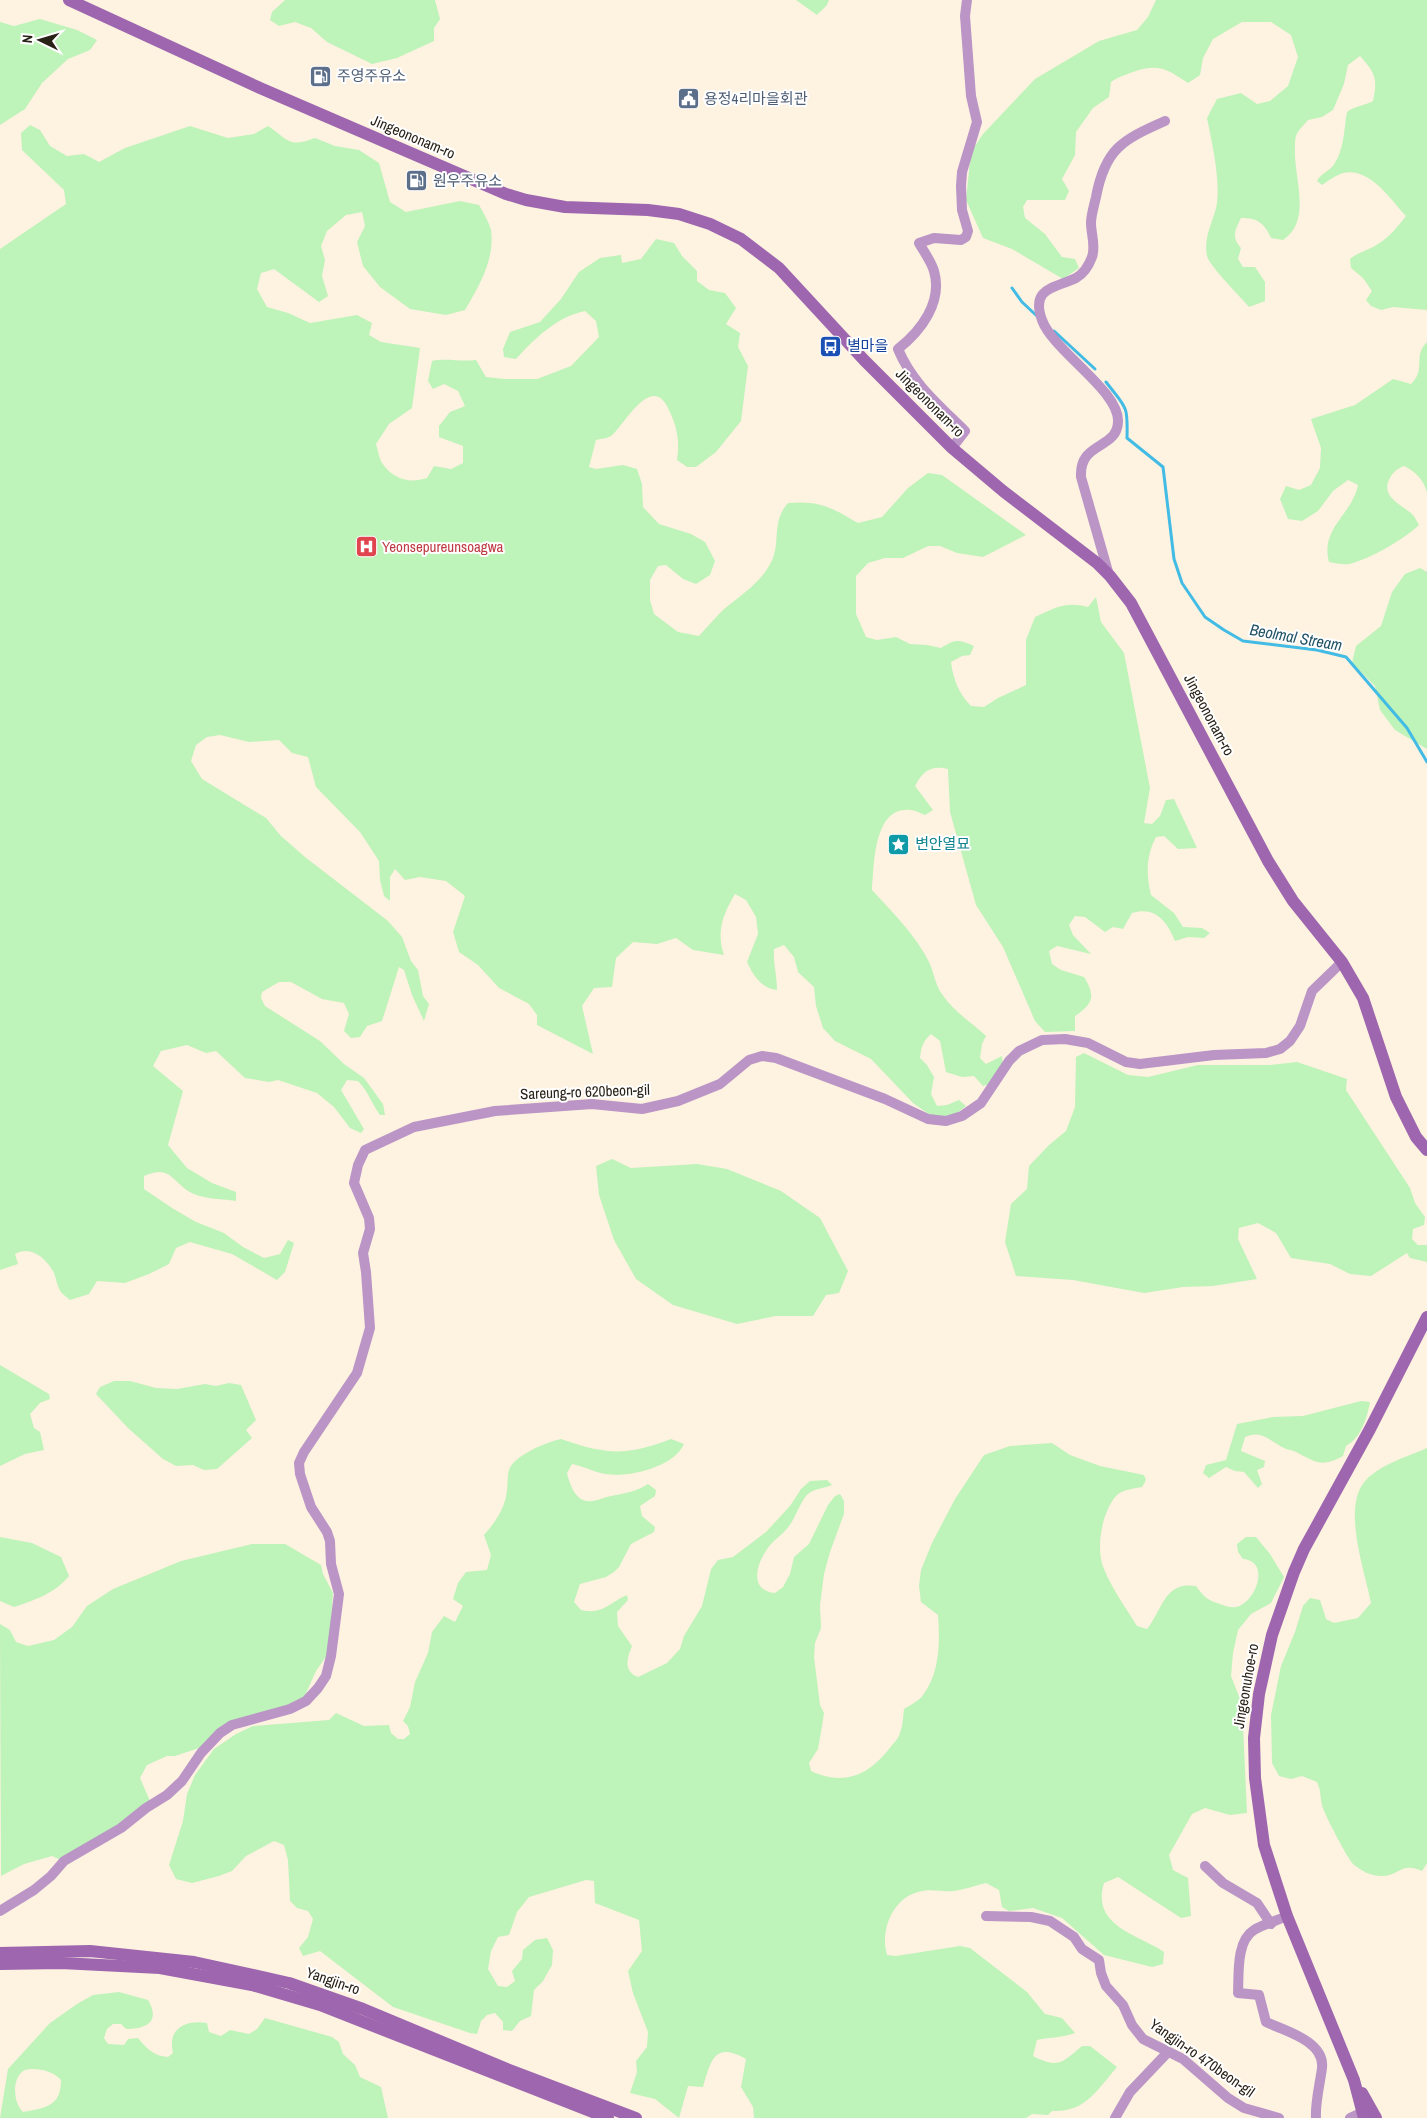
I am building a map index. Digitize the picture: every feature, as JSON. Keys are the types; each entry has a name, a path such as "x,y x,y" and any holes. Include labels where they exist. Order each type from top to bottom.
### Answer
{"main road":[{"name":"Jingeononam-ro","path":"69,0 260,88 506,194 532,202 565,207 648,210 679,214 726,230 755,248 779,268 864,360 952,448 1110,576 1130,603 1203,737 1257,843 1280,881 1306,918 1342,962 1363,998 1396,1097 1416,1137 1427,1150"},
{"name":"Jingeonuhoe-ro","path":"1364,2115 1354,2080 1287,1916 1264,1845 1255,1778 1254,1738 1258,1702 1272,1635 1294,1572 1304,1549 1370,1429 1427,1317"},
{"name":"Yangjin-ro","path":"0,1953 90,1952 175,1960 194,1962 289,1983 363,2009 507,2069 636,2118"},
{"name":"Yangjin-ro","path":"0,1964 61,1963 133,1966 207,1975 252,1985 320,2005 608,2118"},
{"name":"Jingeonuhoe-ro","path":"1354,2080 1376,2118"}],"street":[{"path":"952,448 965,431 919,386 905,366 898,349 913,338 922,327 935,294 934,270 919,243 934,238 961,240 966,237 968,231 962,210 960,191 962,172 978,122 971,96 965,16 967,0"},
{"path":"1110,576 1084,491 1080,469 1086,455 1104,443 1116,431 1117,416 1114,407 1097,384 1051,337 1041,318 1040,308 1044,293 1049,288 1082,274 1092,257 1094,248 1091,222 1099,181 1110,156 1126,140 1165,121"},
{"name":"Sareung-ro 620beon-gil","path":"0,1911 34,1890 51,1876 64,1861 121,1828 146,1808 167,1795 182,1781 201,1753 226,1729 251,1718 290,1709 306,1701 326,1676 331,1656 339,1594 331,1564 330,1541 327,1532 308,1499 298,1464 357,1373 370,1328 363,1253 370,1229 369,1218 354,1183 365,1150 414,1127 494,1111 592,1104 642,1109 678,1101 720,1084 749,1060 762,1056 776,1058 885,1099 928,1119 946,1122 962,1116 981,1103 1009,1061 1019,1051 1042,1040 1065,1039 1088,1044 1126,1062 1140,1064 1214,1055 1266,1053 1280,1050 1290,1041 1300,1026 1312,991 1342,962"},
{"path":"1205,1866 1223,1883 1257,1903 1271,1924"},
{"name":"Yangjin-ro 470beon-gil","path":"986,1916 1031,1916 1050,1920 1074,1937 1082,1949 1098,1960 1106,1986 1123,2005 1132,2024 1143,2039 1182,2059 1228,2098 1244,2108 1279,2118"},
{"path":"1287,1916 1253,1930 1244,1943 1239,1962 1238,1992 1260,1995 1266,2022 1307,2039 1320,2055 1322,2065 1316,2118"},
{"path":"1115,2118 1130,2092 1168,2052"},
{"path":"1350,2118 1364,2115"}],"green space":[{"path":"285,0 435,0 440,19 434,28 434,41 397,58 372,64 327,42 311,28 295,22 279,26 270,20 272,12"},
{"path":"796,0 829,0 827,5 817,15"},
{"path":"1156,0 1427,0 1427,310 1393,307 1381,310 1371,306 1366,300 1372,291 1363,278 1351,268 1350,259 1382,242 1406,216 1379,186 1371,179 1362,175 1353,172 1343,173 1322,185 1317,181 1332,167 1339,155 1347,112 1373,101 1374,76 1360,56 1348,65 1344,84 1333,110 1322,117 1308,120 1296,136 1295,159 1300,197 1297,221 1292,231 1283,240 1271,238 1263,225 1256,220 1241,218 1237,226 1235,237 1241,248 1238,259 1243,267 1255,267 1265,282 1265,301 1249,307 1209,261 1206,242 1216,210 1218,193 1215,160 1207,118 1217,99 1241,93 1257,104 1270,101 1288,86 1298,57 1291,35 1271,22 1242,22 1213,39 1203,58 1200,75 1188,83 1168,71 1156,68 1142,69 1119,77 1111,82 1109,97 1093,108 1076,132 1075,155 1062,179 1069,191 1065,200 1027,200 1023,207 1025,218 1045,234 1062,257 1075,259 1079,268 1063,279 1012,249 983,238 966,200 971,152 983,134 1035,79 1099,41 1137,30 1148,17"},
{"path":"40,19 77,30 97,40 90,50 68,59 42,83 25,109 0,125 0,22 14,26"},
{"path":"30,125 40,130 50,146 67,156 84,154 99,162 125,148 190,126 228,138 254,134 268,126 289,141 299,142 315,138 335,146 359,150 379,163 390,202 406,212 460,201 479,205 491,230 491,252 485,272 465,310 446,315 410,309 380,287 363,266 357,242 365,226 362,212 346,215 327,231 321,246 325,260 322,276 328,296 319,302 274,269 261,273 257,289 267,307 288,313 310,323 357,315 372,323 369,335 381,342 420,348 412,408 389,424 376,444 381,461 386,468 402,479 420,480 427,478 434,466 451,469 463,463 463,446 439,437 439,426 450,412 465,406 458,391 444,384 433,389 428,381 432,361 476,360 486,377 505,379 537,379 571,366 599,337 596,321 585,311 565,318 547,329 516,359 504,357 503,349 510,332 540,322 561,299 579,272 600,258 621,255 622,263 641,259 656,239 674,243 682,256 697,271 697,281 709,290 725,293 736,308 726,324 740,333 738,347 748,366 741,421 716,452 696,467 687,467 677,460 678,440 674,421 661,398 654,396 638,405 611,436 596,440 589,467 596,469 623,465 637,469 642,484 643,507 659,524 691,534 705,542 715,561 710,575 696,584 683,579 666,565 658,566 650,580 650,600 654,614 678,632 699,636 723,610 745,593 764,574 773,558 778,524 783,510 788,503 799,502 825,506 858,523 882,517 908,488 928,473 942,475 1026,535 983,557 957,553 940,546 928,546 903,558 885,558 868,563 856,576 856,614 866,637 877,640 896,637 910,644 941,648 957,641 974,646 970,655 962,656 951,662 957,686 963,696 971,706 984,707 1026,685 1026,640 1035,617 1067,605 1088,607 1096,597 1101,622 1124,653 1150,788 1144,823 1152,824 1160,816 1166,800 1174,799 1197,848 1178,849 1164,836 1156,837 1150,851 1148,866 1151,895 1174,913 1183,927 1202,928 1210,933 1204,938 1188,937 1175,941 1168,927 1159,917 1140,911 1132,913 1123,929 1113,927 1105,932 1085,917 1075,916 1069,925 1073,935 1091,954 1057,946 1049,951 1052,964 1061,970 1084,977 1090,989 1091,999 1086,1008 1075,1016 1075,1031 1045,1032 1035,1021 1003,947 976,905 950,812 948,769 937,768 924,773 915,786 933,810 925,815 912,810 898,811 882,827 875,854 872,890 917,942 929,962 936,983 946,1000 986,1036 982,1044 980,1058 986,1064 1002,1056 1003,1067 993,1083 983,1086 974,1076 962,1077 946,1072 940,1041 931,1034 926,1039 920,1058 934,1077 931,1094 937,1106 947,1105 959,1100 966,1106 953,1116 933,1117 913,1103 871,1059 835,1041 823,1028 816,1006 814,987 798,972 794,957 784,945 774,949 777,990 762,984 747,962 758,934 756,917 746,900 735,894 722,923 721,939 724,955 693,950 676,938 657,944 633,942 616,958 612,987 594,988 582,1006 593,1054 537,1025 537,1015 529,1004 499,988 478,965 459,952 453,932 465,896 446,881 420,877 405,880 395,869 390,877 390,901 384,896 380,880 379,861 360,832 316,787 308,757 292,753 279,740 249,742 220,735 207,737 196,745 191,761 202,779 266,818 281,836 305,857 388,921 402,937 411,961 418,970 423,996 429,1004 424,1021 412,995 404,970 399,967 382,1021 367,1026 360,1037 351,1038 344,1031 349,1014 344,1003 322,999 291,982 279,982 262,992 261,998 265,1006 320,1041 344,1064 364,1078 383,1104 385,1115 380,1115 365,1089 358,1081 347,1080 341,1090 364,1129 361,1133 350,1128 334,1107 317,1093 278,1080 269,1082 245,1078 216,1051 206,1053 187,1045 161,1051 153,1066 183,1091 168,1145 187,1168 212,1183 236,1192 236,1201 199,1196 187,1190 171,1176 161,1172 144,1176 144,1189 196,1222 224,1233 243,1247 264,1258 280,1254 288,1240 294,1243 285,1272 277,1280 232,1254 190,1242 176,1248 169,1264 149,1274 125,1283 97,1281 89,1294 70,1300 61,1292 54,1273 47,1262 38,1254 27,1251 15,1254 18,1264 0,1270 0,249 66,204 64,190 22,150 21,133"},
{"path":"1427,342 1427,492 1418,476 1404,466 1394,472 1387,485 1390,495 1394,500 1413,515 1419,525 1395,543 1367,558 1349,564 1329,562 1327,550 1329,540 1355,496 1358,485 1348,480 1333,491 1318,511 1302,521 1288,519 1280,499 1286,486 1299,490 1311,485 1320,468 1321,448 1311,419 1355,405 1393,379 1411,384 1416,379 1420,353"},
{"path":"1420,568 1427,572 1427,749 1395,730 1380,710 1375,686 1352,663 1356,646 1381,626 1392,592 1405,574"},
{"path":"1084,1053 1128,1075 1148,1077 1198,1065 1269,1065 1297,1062 1347,1079 1346,1090 1410,1188 1415,1203 1425,1217 1424,1225 1413,1229 1412,1239 1418,1245 1427,1245 1427,1262 1410,1258 1407,1253 1371,1276 1350,1274 1330,1264 1291,1258 1276,1233 1258,1223 1239,1228 1238,1239 1257,1279 1213,1286 1183,1287 1144,1293 1073,1280 1016,1276 1005,1242 1011,1204 1027,1189 1029,1166 1049,1145 1066,1131 1075,1107 1076,1057"},
{"path":"612,1159 631,1168 697,1164 727,1169 781,1191 820,1218 848,1271 839,1293 826,1295 813,1316 776,1316 737,1324 673,1305 636,1279 614,1240 599,1195 596,1166"},
{"path":"0,1365 49,1394 50,1399 40,1403 30,1414 34,1428 40,1432 44,1450 25,1454 0,1466"},
{"path":"114,1381 130,1381 156,1388 177,1389 205,1384 216,1386 229,1383 241,1385 256,1420 246,1430 252,1438 217,1469 204,1470 193,1465 176,1466 163,1459 128,1428 96,1394 100,1387"},
{"path":"1361,1401 1370,1402 1362,1427 1356,1438 1346,1446 1343,1456 1335,1460 1324,1463 1314,1461 1257,1434 1245,1437 1241,1451 1265,1461 1264,1467 1257,1470 1262,1484 1258,1488 1244,1472 1226,1467 1209,1478 1203,1473 1206,1465 1226,1460 1237,1424 1273,1417 1303,1416"},
{"path":"561,1439 604,1451 629,1451 671,1439 684,1444 671,1459 661,1465 638,1472 615,1475 605,1474 572,1464 567,1473 575,1493 582,1500 587,1501 595,1501 630,1492 648,1484 656,1490 655,1496 640,1506 642,1516 655,1527 654,1532 631,1544 619,1567 614,1572 606,1577 580,1584 574,1602 581,1610 595,1611 627,1595 628,1600 617,1612 618,1626 632,1646 628,1668 638,1677 667,1663 680,1649 684,1636 702,1606 711,1569 718,1560 733,1557 766,1532 790,1506 801,1489 810,1481 827,1480 832,1485 807,1495 789,1526 763,1555 757,1579 760,1586 766,1591 775,1593 783,1587 790,1574 794,1557 809,1544 828,1505 835,1496 840,1494 844,1501 844,1514 824,1574 820,1605 821,1628 815,1643 814,1657 820,1705 824,1713 818,1749 809,1763 811,1771 834,1778 854,1776 864,1772 881,1758 899,1735 904,1709 919,1699 929,1686 938,1656 938,1615 921,1602 919,1586 921,1570 932,1543 955,1499 984,1455 1010,1446 1052,1443 1070,1455 1100,1466 1144,1475 1146,1480 1142,1487 1122,1492 1112,1502 1107,1510 1100,1541 1101,1561 1107,1576 1137,1626 1147,1629 1171,1592 1185,1586 1196,1586 1209,1600 1216,1603 1230,1607 1243,1604 1254,1591 1258,1574 1257,1567 1252,1561 1243,1559 1238,1552 1237,1544 1246,1537 1256,1537 1270,1554 1284,1577 1271,1603 1251,1614 1238,1630 1233,1653 1231,1676 1242,1704 1247,1813 1230,1815 1205,1808 1192,1814 1169,1855 1173,1870 1188,1878 1191,1916 1181,1918 1118,1877 1104,1883 1102,1898 1104,1909 1110,1919 1130,1934 1164,1952 1163,1964 1152,1967 1104,1955 1062,1918 1033,1908 1009,1911 1002,1907 999,1890 986,1883 953,1891 922,1891 909,1896 901,1901 895,1909 887,1926 885,1946 887,1955 896,1956 960,1946 970,1948 1027,1992 1045,2014 1062,2018 1075,2033 1037,2040 1033,2056 1054,2063 1069,2057 1082,2046 1090,2046 1117,2067 1090,2098 1073,2108 1063,2111 1052,2111 1048,2115 1032,2114 1026,2118 754,2118 753,2107 741,2087 746,2059 727,2052 716,2056 703,2087 688,2086 679,2118 655,2099 630,2093 637,2072 636,2061 647,2047 648,2032 633,1993 628,1971 642,1951 639,1920 595,1903 594,1881 586,1880 529,1897 517,1912 509,1935 498,1937 491,1951 488,1969 498,1986 507,1987 515,1981 512,1971 522,1959 523,1950 535,1940 547,1938 553,1950 552,1965 543,1981 534,1990 531,2016 520,2021 512,2031 503,2030 503,2022 495,2013 487,2015 481,2021 477,2034 393,2007 320,1951 303,1956 299,1948 308,1937 313,1919 308,1911 297,1908 290,1901 288,1860 284,1845 274,1841 246,1856 232,1871 219,1876 192,1883 176,1879 169,1865 183,1821 187,1794 195,1775 214,1749 236,1734 253,1726 329,1720 336,1713 364,1726 389,1725 391,1733 398,1739 404,1739 410,1734 408,1726 403,1721 410,1707 415,1682 428,1653 432,1632 444,1616 455,1622 463,1606 453,1599 458,1583 466,1572 487,1570 491,1555 484,1535 502,1509 507,1490 509,1470 512,1464 524,1454"},
{"path":"1427,1448 1427,1863 1422,1871 1415,1868 1404,1868 1387,1876 1377,1876 1363,1871 1350,1860 1323,1809 1317,1782 1302,1776 1291,1779 1279,1776 1272,1763 1271,1715 1281,1666 1303,1606 1310,1598 1320,1600 1326,1619 1334,1623 1358,1618 1371,1603 1360,1557 1355,1522 1355,1506 1359,1491 1372,1474 1395,1461"},
{"path":"0,1537 32,1543 61,1557 69,1576 51,1592 29,1602 14,1607 0,1601"},
{"path":"252,1544 285,1544 321,1565 323,1574 333,1593 329,1652 316,1671 303,1700 221,1731 199,1748 175,1756 167,1756 147,1765 140,1778 150,1801 114,1830 63,1861 52,1856 24,1864 1,1876 0,1624 10,1630 16,1642 28,1646 54,1640 72,1627 87,1606 113,1589 181,1561"},
{"path":"119,1992 148,2000 153,2014 149,2023 140,2028 133,2029 126,2029 121,2024 113,2024 107,2029 104,2038 108,2044 124,2045 128,2039 138,2038 151,2051 168,2057 173,2053 172,2045 175,2032 185,2024 199,2022 207,2023 209,2032 221,2036 230,2030 249,2034 257,2029 265,2018 332,2037 339,2042 343,2054 355,2065 360,2077 381,2087 388,2118 0,2118 8,2069 50,2023 93,1995","holes":["38,2069 52,2073 61,2080 58,2095 51,2104 45,2107 23,2112 16,2098 15,2086 17,2080 24,2070"]}],"waterway":[{"name":"Beolmal Stream","path":"1012,288 1022,302 1038,317"},
{"name":"Beolmal Stream","path":"1054,331 1095,369"},
{"name":"Beolmal Stream","path":"1106,382 1118,397 1126,412 1127,438 1163,467 1174,559 1182,583 1205,617 1243,641 1317,650 1346,657 1407,728 1427,762"}],"place":[{"name":"주영주유소","path":"321,76"},
{"name":"용정4리마을회관","path":"688,99"},
{"name":"원우주유소","path":"417,181"},
{"name":"별마을","path":"831,346"},
{"name":"Yeonsepureunsoagwa","path":"366,547"},
{"name":"변안열묘","path":"899,844"}]}
